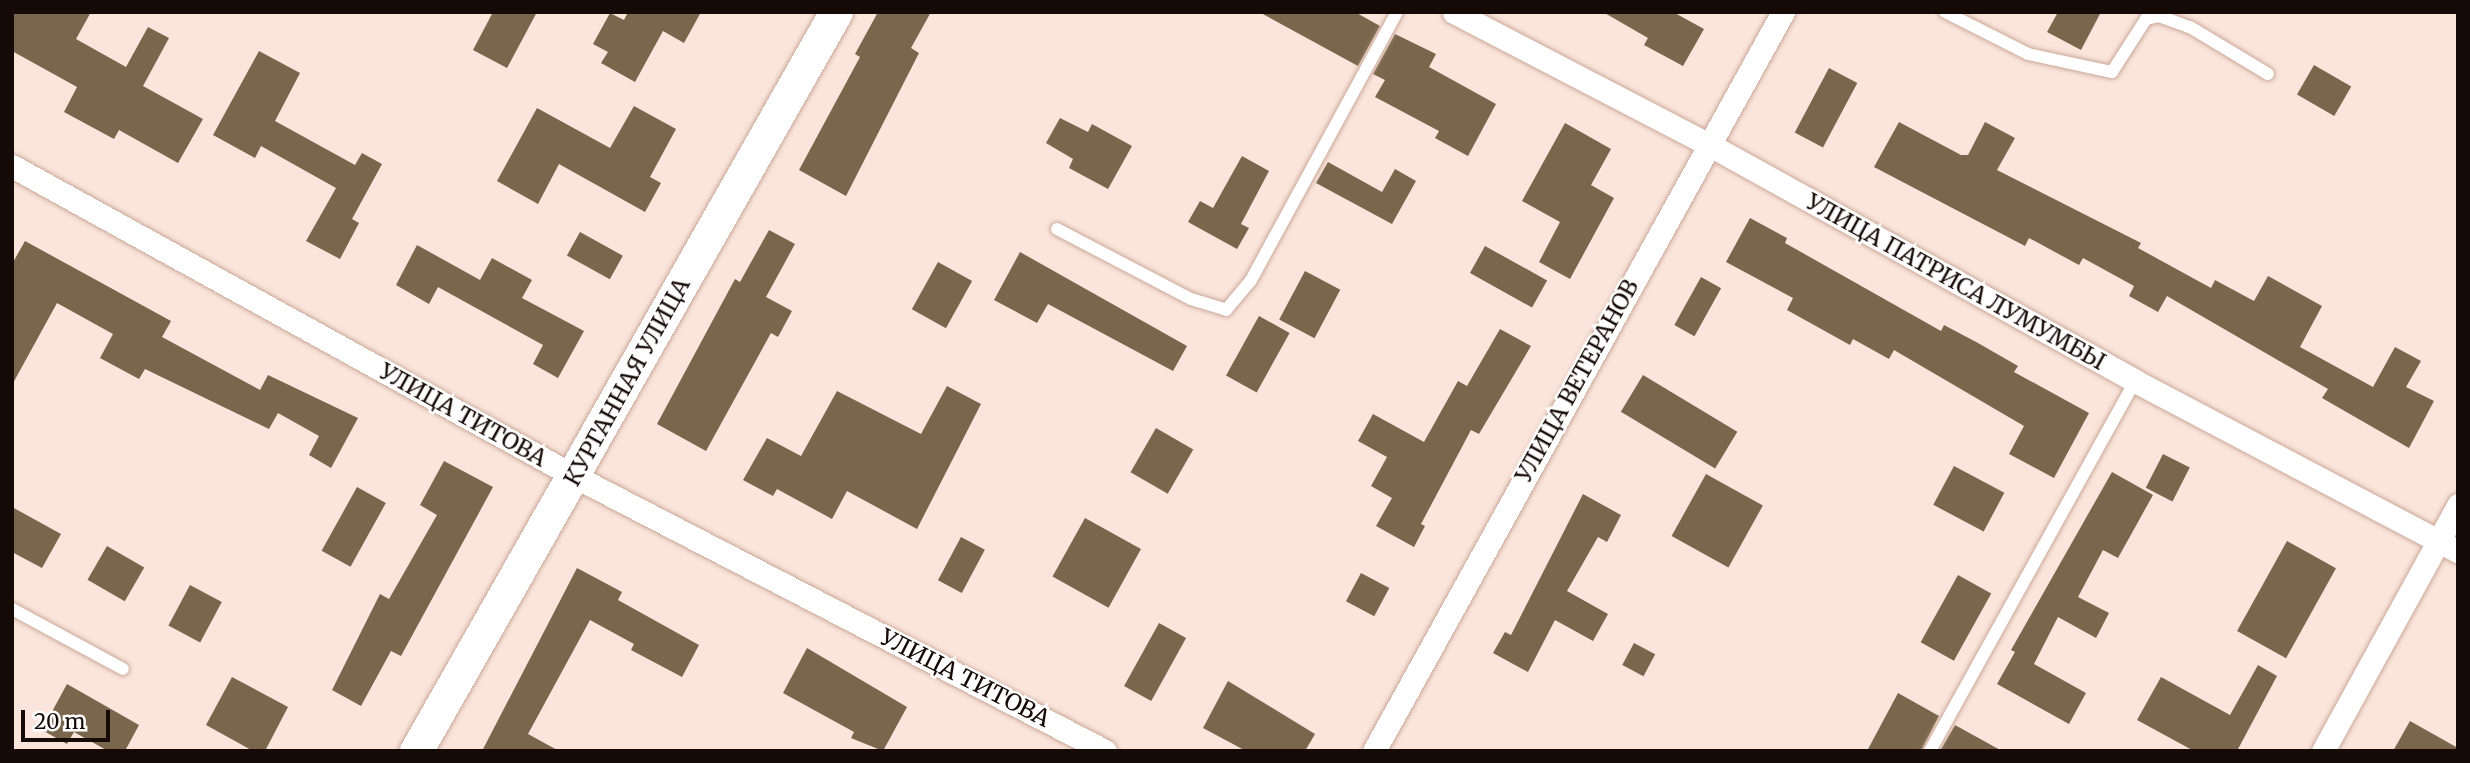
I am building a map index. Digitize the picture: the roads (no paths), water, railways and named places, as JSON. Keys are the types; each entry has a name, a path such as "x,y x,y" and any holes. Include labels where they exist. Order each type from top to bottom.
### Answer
{"street":[{"name":"КУРГАННАЯ УЛИЦА","path":"416,751 835,12"},
{"name":"УЛИЦА ПАТРИСА ЛУМУМБЫ","path":"1454,12 1708,144 2135,381 2448,546"},
{"name":"УЛИЦА ВЕТЕРАНОВ","path":"1374,751 1783,12"},
{"name":"УЛИЦА ТИТОВА","path":"12,166 574,476 1105,751"},
{"path":"2323,751 2448,546 2458,505"}],"lane":[{"path":"1057,229 1191,299 1226,310 1251,280 1397,12"},
{"path":"1945,12 2028,54 2112,72 2146,19 2159,16 2190,27 2268,74"},
{"path":"1930,751 2135,381"},
{"path":"12,609 123,669"}]}
